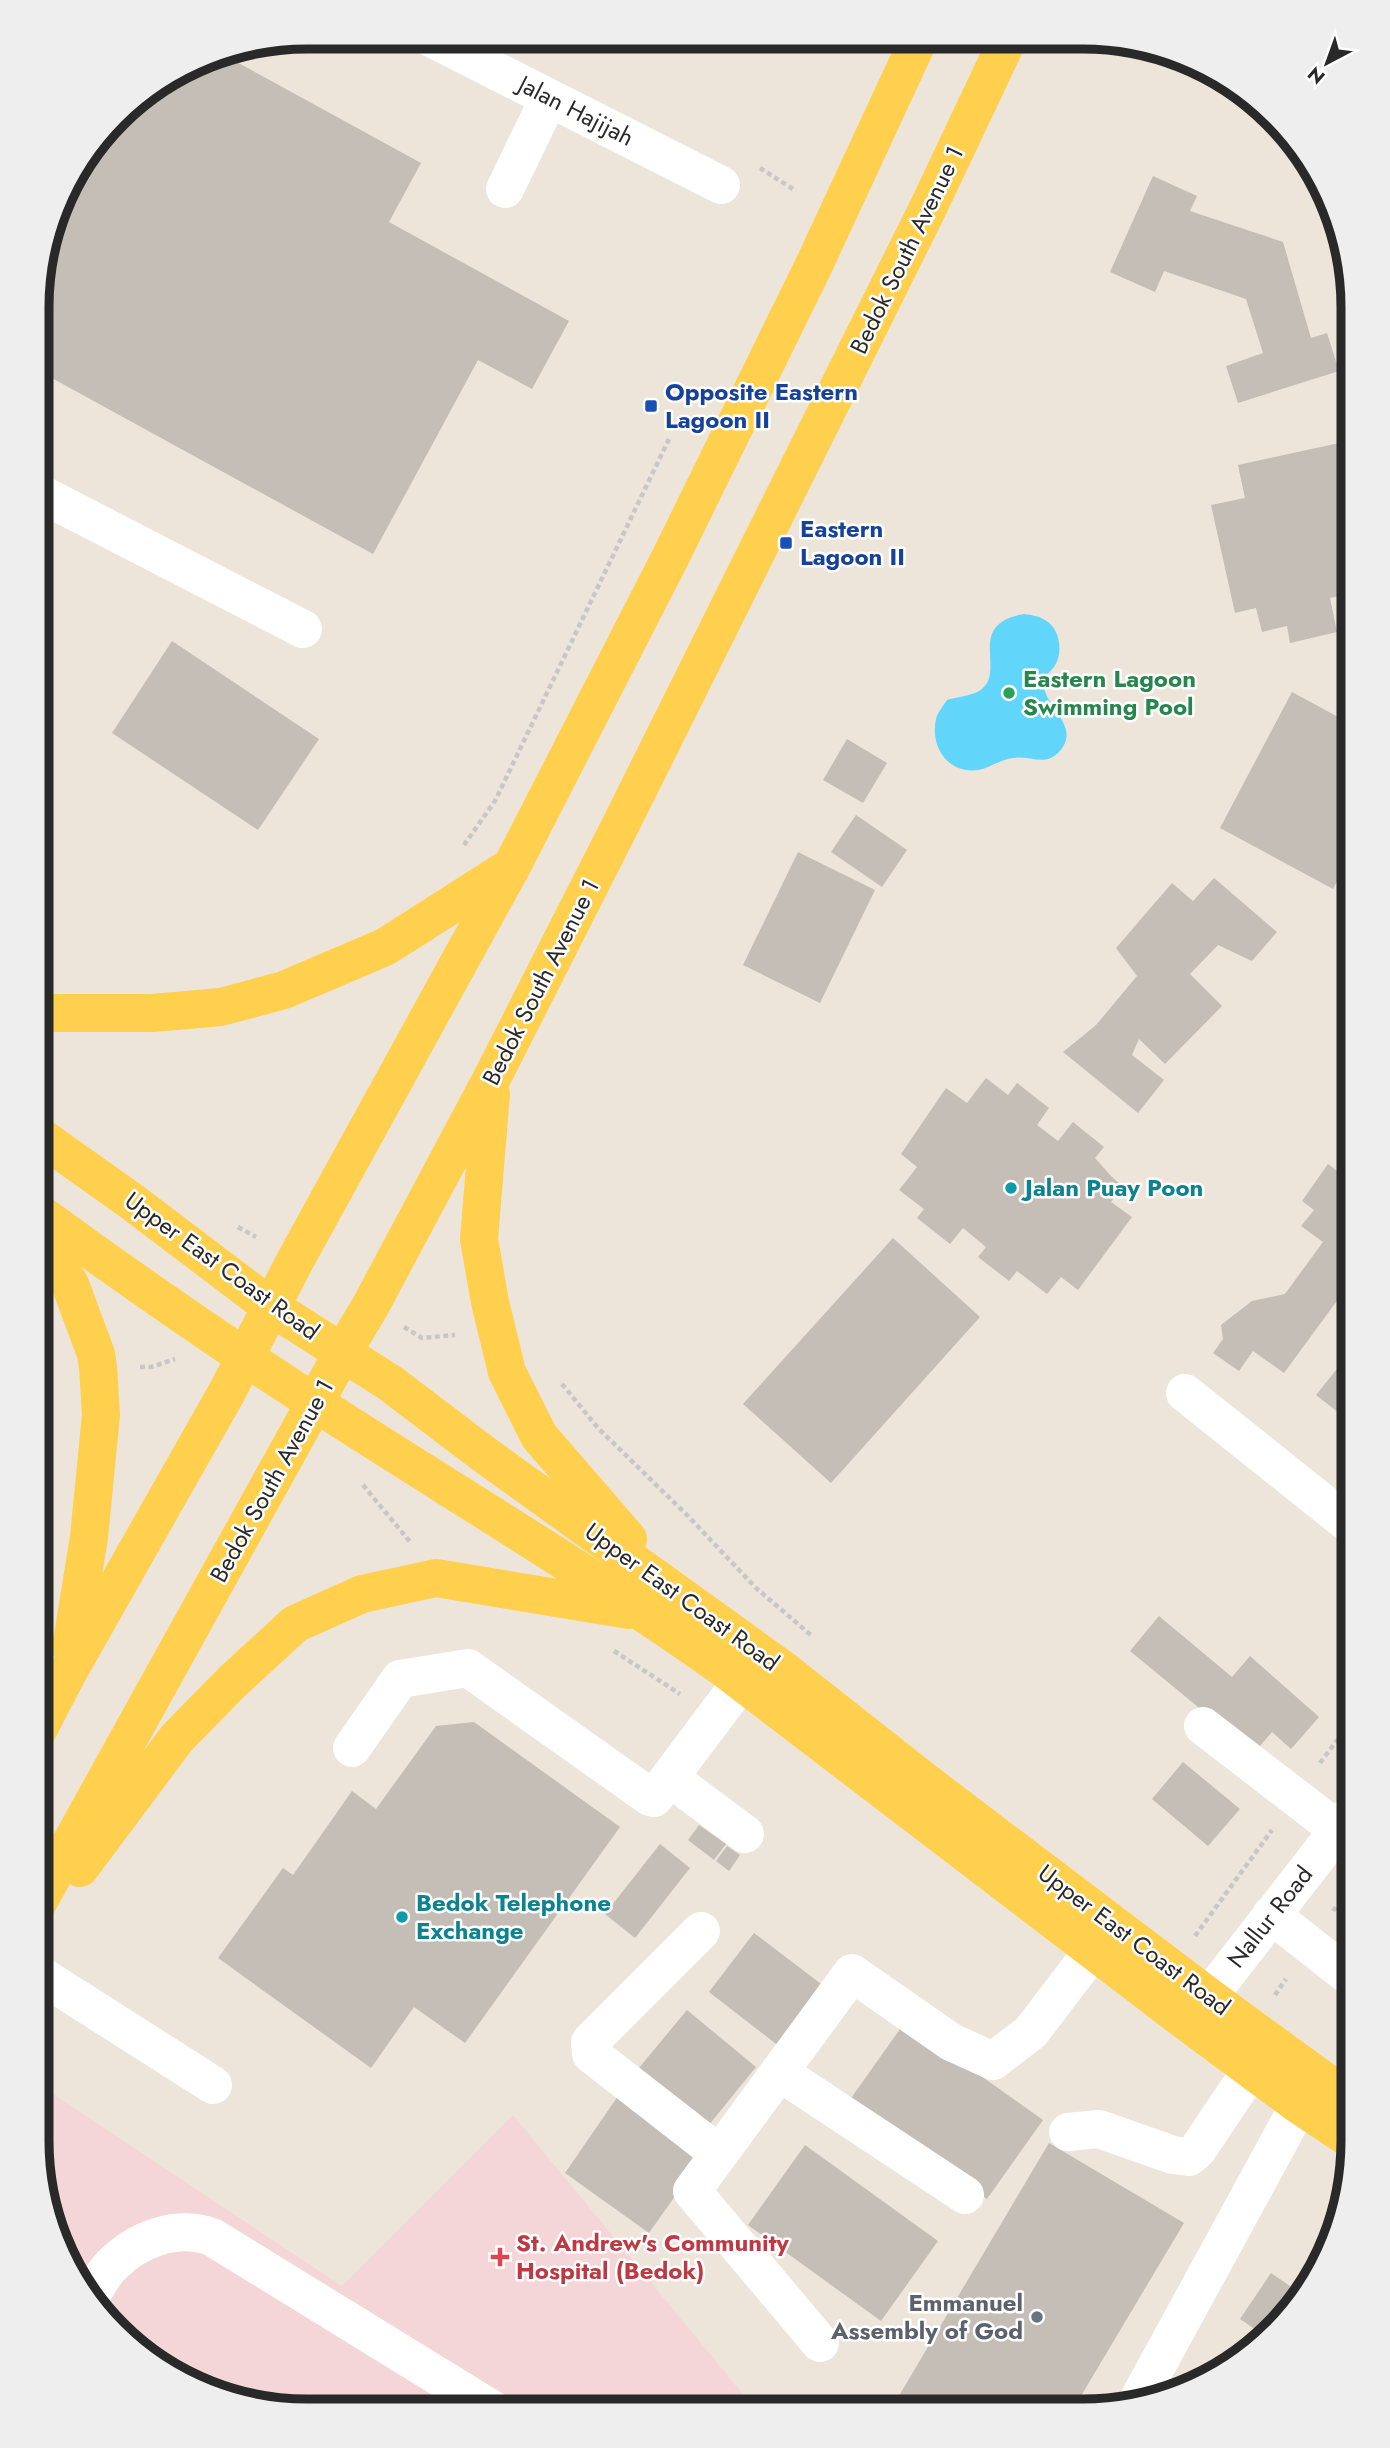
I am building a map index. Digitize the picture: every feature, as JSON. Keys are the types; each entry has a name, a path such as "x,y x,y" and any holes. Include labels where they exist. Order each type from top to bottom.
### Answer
{"main road":[{"path":"49,1709 227,1392 244,1356 512,866 670,558 814,265 914,49"},
{"name":"Bedok South Avenue 1","path":"49,1882 343,1352 372,1306 492,1078 922,220 1003,49"},
{"path":"49,1013 152,1013 221,1007 284,990 385,947 512,866"},
{"path":"492,1078 479,1239 490,1302 507,1372 539,1436 624,1536 706,1602 782,1669"},
{"name":"Upper East Coast Road","path":"49,1143 131,1200 271,1307 390,1383 485,1455 782,1669 918,1796"},
{"name":"Upper East Coast Road","path":"49,1220 244,1356 645,1612 741,1682 918,1796 1307,2091 1341,2128"},
{"path":"49,1254 70,1284 96,1354 101,1415 89,1537 67,1674"},
{"path":"49,1909 177,1738 295,1624 362,1594 436,1578 645,1612"},
{"name":"Upper East Coast Road","path":"1198,2010 1251,2070 1307,2091 1341,2099"}],"street":[{"name":"Jalan Hajijah","path":"454,49 721,185"},
{"path":"505,189 549,98"},
{"path":"49,498 303,629"},
{"path":"1185,1393 1341,1517"},
{"path":"352,1748 400,1679 468,1668 654,1798 741,1682"},
{"path":"1203,1726 1341,1817"},
{"path":"670,1778 745,1834"},
{"name":"Nallur Road","path":"1198,2010 1341,1825"},
{"path":"1271,1915 1341,1970"},
{"path":"701,1931 590,2042 591,2053 718,2153"},
{"path":"820,2343 692,2191 718,2153 852,1973 951,2042 993,2061 1031,2032 1103,1937"},
{"path":"49,1981 213,2085"},
{"path":"1068,2132 1099,2129 1173,2155 1189,2157 1198,2150 1251,2070"},
{"path":"779,2071 965,2195"},
{"path":"1143,2392 1307,2091"},
{"path":"96,2288 109,2268 131,2249 158,2236 179,2232 199,2233 212,2237 475,2399"}],"path":[{"path":"458,853 495,801 669,439"},
{"path":"557,1379 598,1428 688,1516 756,1588 819,1642"},
{"path":"358,1478 436,1578"},
{"path":"1184,1929 1286,2003"}],"shaded area":[{"name":"St. Andrew's Community Hospital (Bedok)","path":"49,2094 342,2286 513,2115 747,2399 307,2399 257,2394 209,2379 178,2364 137,2335 102,2298 84,2270 63,2224 54,2191 49,2141"}],"water":[{"name":"Eastern Lagoon Swimming Pool","path":"1024,614 1045,620 1054,629 1059,641 1057,661 1047,675 1044,685 1046,694 1063,722 1066,741 1059,752 1048,759 1019,757 978,770 958,768 943,756 938,748 935,729 937,716 947,700 976,693 987,683 990,673 991,638 995,628 1006,619"}],"building":[{"path":"233,60 421,163 389,222 569,321 532,389 478,360 373,554 49,376 51,274 63,224 84,178 113,137 150,102 193,76"},
{"path":"1153,176 1197,196 1190,211 1283,242 1311,338 1327,333 1339,371 1238,403 1226,366 1263,353 1246,299 1164,271 1155,292 1110,272"},
{"path":"1341,443 1341,596 1330,598 1337,632 1290,643 1287,626 1262,632 1256,608 1235,613 1211,505 1245,498 1238,465"},
{"path":"172,641 319,739 258,830 112,733"},
{"path":"1292,692 1341,719 1341,874 1333,889 1220,828"},
{"path":"847,739 887,763 863,803 823,780"},
{"path":"856,815 907,850 882,887 831,852"},
{"path":"798,852 875,890 820,1003 743,965"},
{"path":"1214,878 1277,932 1252,961 1218,945 1190,974 1222,1006 1165,1064 1139,1039 1132,1055 1164,1080 1138,1113 1063,1052 1096,1025 1137,976 1116,948 1172,883 1193,901"},
{"name":"Jalan Puay Poon","path":"986,1078 1008,1095 1017,1083 1049,1108 1037,1125 1058,1141 1073,1122 1104,1147 1095,1158 1122,1186 1111,1202 1132,1217 1078,1290 1061,1277 1047,1294 1017,1271 1009,1281 978,1257 986,1247 963,1228 950,1244 917,1218 924,1209 899,1190 917,1167 901,1154 946,1088 967,1103"},
{"path":"1328,1164 1341,1174 1341,1295 1284,1373 1253,1351 1239,1371 1213,1353 1223,1339 1221,1325 1252,1301 1285,1294 1323,1242 1301,1226 1314,1210 1302,1201"},
{"path":"893,1238 980,1317 831,1483 743,1404"},
{"path":"1341,1364 1341,1415 1316,1395"},
{"path":"1159,1616 1232,1677 1250,1656 1319,1717 1291,1749 1272,1732 1254,1753 1130,1651"},
{"name":"Bedok Telephone Exchange","path":"474,1722 620,1827 465,2043 414,2007 371,2068 218,1958 283,1868 293,1875 352,1791 376,1809 436,1726"},
{"path":"1183,1762 1240,1809 1208,1846 1152,1799"},
{"path":"699,1825 726,1844 714,1860 688,1840"},
{"path":"660,1844 690,1868 635,1938 605,1914"},
{"path":"727,1846 740,1855 729,1871 716,1861"},
{"path":"754,1933 825,1987 780,2047 709,1992"},
{"path":"687,2010 756,2067 708,2126 638,2069"},
{"path":"905,2022 1043,2120 987,2199 849,2101"},
{"path":"618,2096 704,2155 649,2233 565,2173"},
{"name":"Emmanuel Assembly of God","path":"1049,2143 1184,2223 1079,2399 897,2399"},
{"path":"805,2145 938,2241 881,2321 748,2225"},
{"path":"1271,2273 1294,2289 1257,2331 1240,2319"}],"place":[{"name":"Opposite Eastern Lagoon II","path":"651,406"},
{"name":"Eastern Lagoon II","path":"786,543"},
{"name":"Eastern Lagoon Swimming Pool","path":"1009,693"},
{"name":"Jalan Puay Poon","path":"1011,1188"},
{"name":"Bedok Telephone Exchange","path":"402,1917"},
{"name":"St. Andrew's Community Hospital (Bedok)","path":"500,2257"},
{"name":"Emmanuel Assembly of God","path":"1037,2317"}]}
